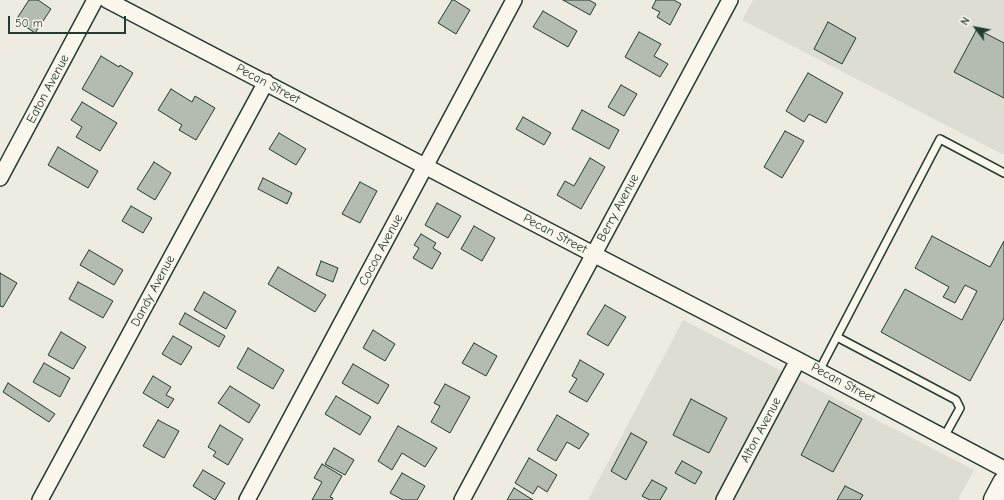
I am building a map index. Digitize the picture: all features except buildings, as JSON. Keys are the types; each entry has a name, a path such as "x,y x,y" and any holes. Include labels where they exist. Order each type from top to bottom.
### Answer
{"main road":[{"path":"995,500 1004,483"}],"street":[{"name":"Eaton Avenue","path":"0,178 95,0"},
{"name":"Pecan Street","path":"106,0 266,82 1004,469"},
{"name":"Cocoa Avenue","path":"247,500 514,0"},
{"name":"Berry Avenue","path":"462,500 730,0"},
{"name":"Dandy Avenue","path":"40,500 266,82"},
{"name":"Alton Avenue","path":"724,500 798,360"}],"lane":[{"path":"819,371 940,139 1004,173"},
{"path":"837,337 956,400 960,408 944,437"}],"shaded area":[{"path":"753,0 1004,0 1004,155 742,20"},
{"path":"683,320 974,470 958,500 588,500"}]}
